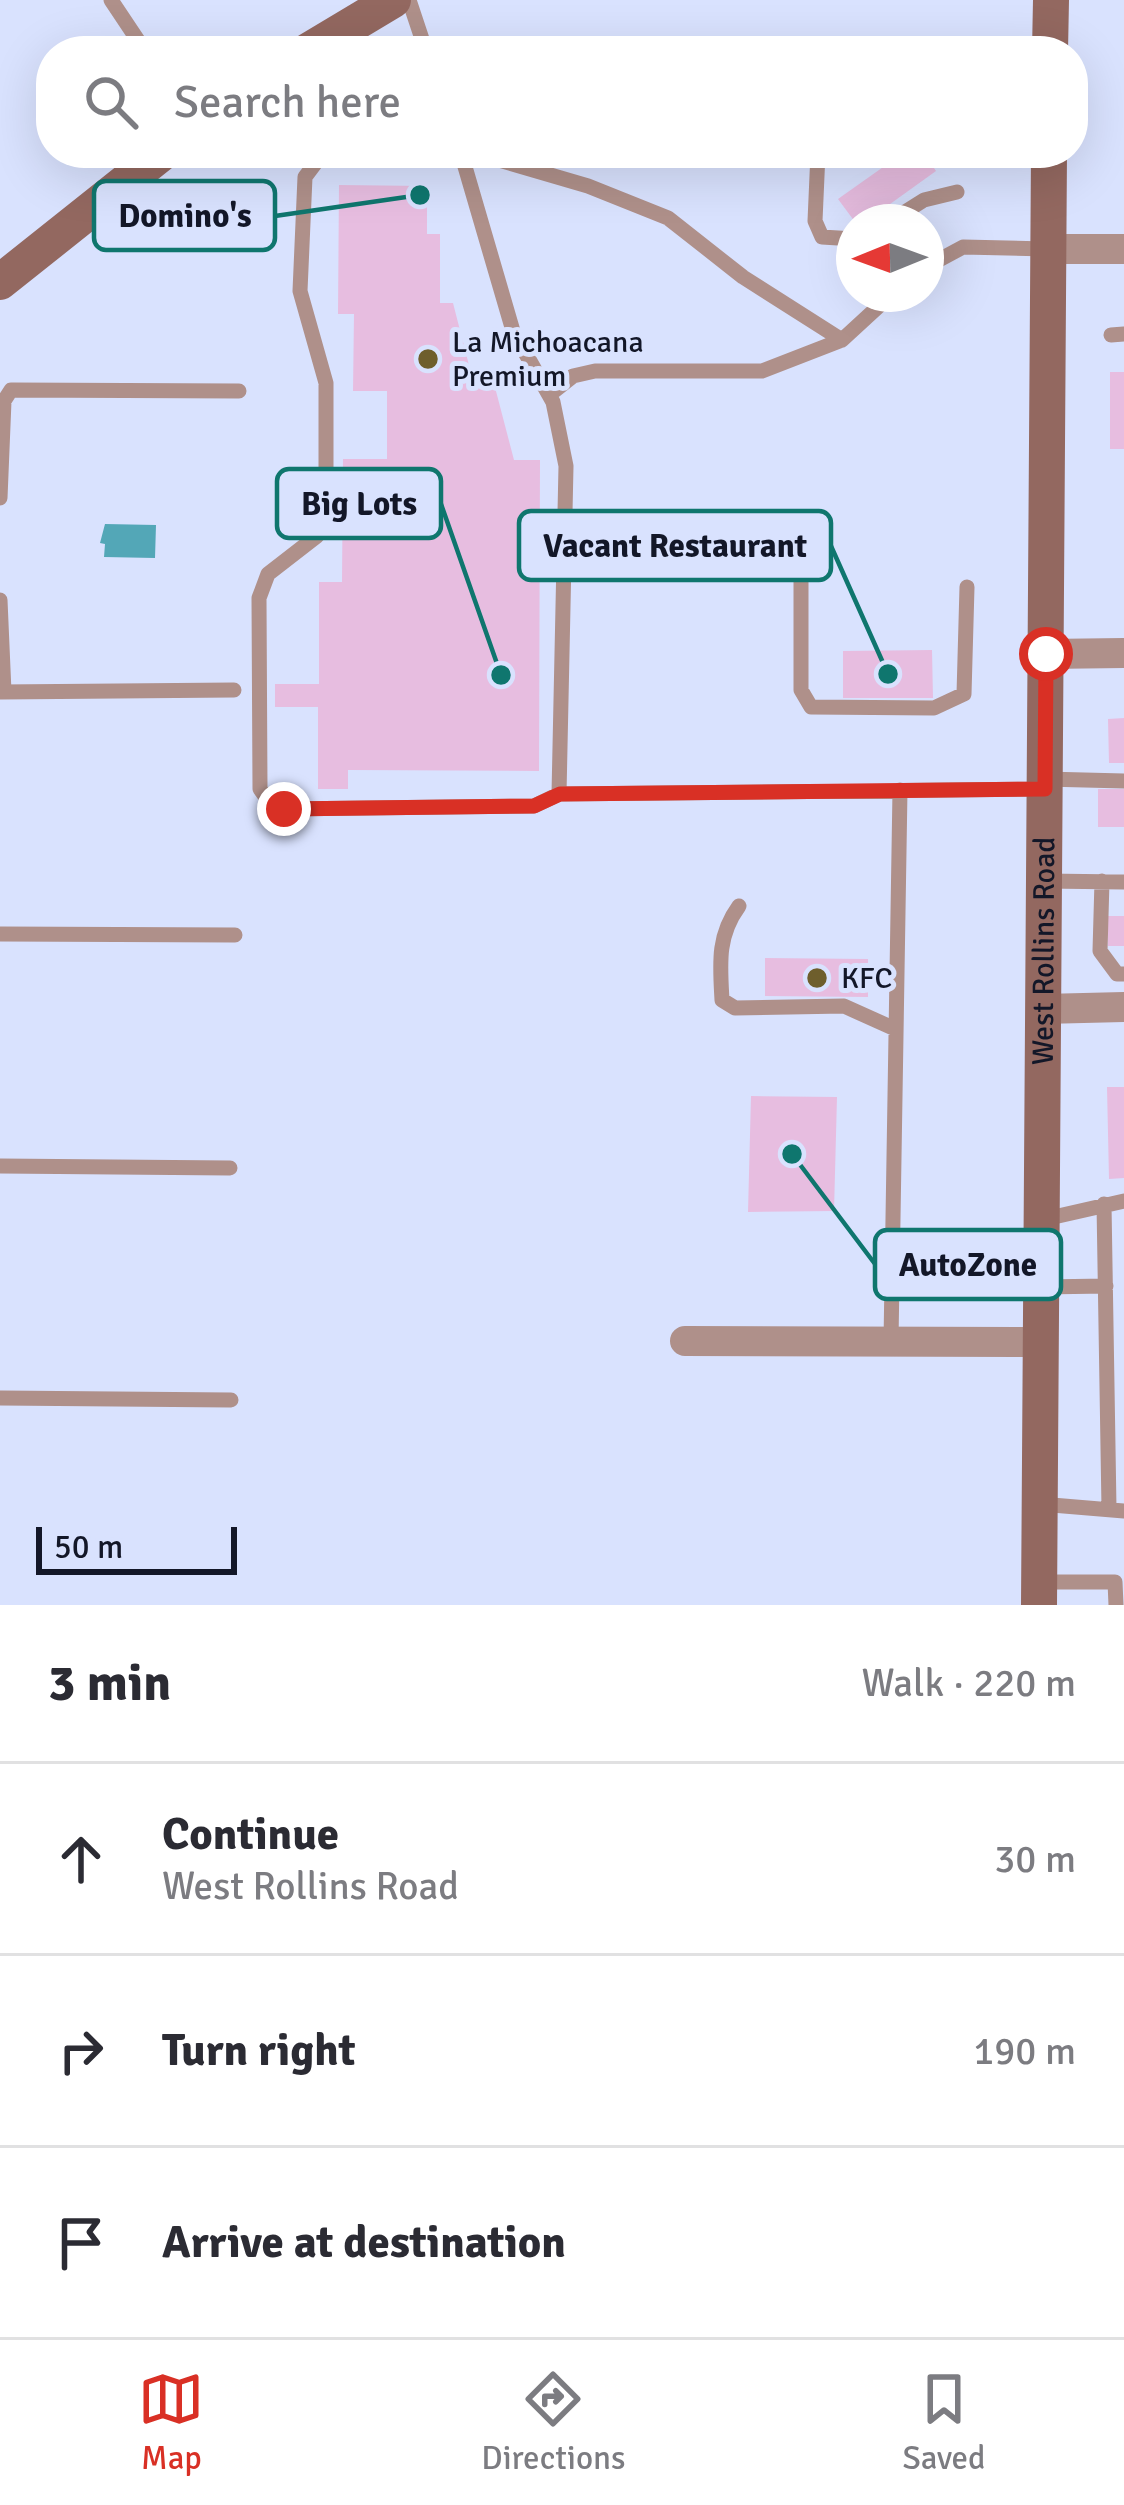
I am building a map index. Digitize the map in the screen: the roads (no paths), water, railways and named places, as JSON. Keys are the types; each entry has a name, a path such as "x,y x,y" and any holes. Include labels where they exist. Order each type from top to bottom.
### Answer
{"main road":[{"path":"333,36 393,0"},
{"path":"1050,36 1051,0"},
{"path":"0,282 143,168"},
{"name":"West Rollins Road","path":"1040,1593 1048,168"}],"street":[{"path":"1047,249 1124,249"},
{"path":"1046,654 1124,653"},
{"path":"1043,1009 1124,1007"},
{"path":"685,1341 1041,1342"}],"lane":[{"path":"111,0 135,36"},
{"path":"409,0 421,36"},
{"path":"312,168 305,177 300,291 326,383 326,502 317,536 268,574 259,598 260,789 270,803 284,809 534,806 560,794 900,790 1124,781"},
{"path":"465,168 513,331 549,395 566,466 560,794"},
{"path":"525,168 668,218 743,277 842,340"},
{"path":"817,168 814,221 822,237 836,238"},
{"path":"917,204 957,192"},
{"path":"944,258 964,248 1047,249"},
{"path":"549,395 573,376 595,371 762,370 842,340 872,312"},
{"path":"0,498 4,400 11,390 239,391"},
{"path":"801,578 801,690 811,707 934,708 964,694 967,586"},
{"path":"0,601 2,692 234,690"},
{"path":"891,1341 900,790"},
{"path":"1044,881 1124,881"},
{"path":"1102,881 1100,951 1117,974 1124,974"},
{"path":"739,907 726,924 719,952 722,1000 735,1008 844,1006 896,1029"},
{"path":"0,953 0,934 235,935"},
{"path":"0,1166 230,1168"},
{"path":"1042,1220 1124,1201"},
{"path":"1040,1504 1116,1510 1104,1204"},
{"path":"1042,1287 1106,1286"},
{"path":"0,1398 230,1400"},
{"path":"1040,1593 1115,1582 1116,1605"}],"place":[{"name":"Domino's","path":"420,195"},
{"name":"La Michoacana Premium","path":"428,359"},
{"name":"Vacant Restaurant","path":"888,674"},
{"name":"Big Lots","path":"501,675"},
{"name":"KFC","path":"817,978"},
{"name":"AutoZone","path":"792,1154"}]}
